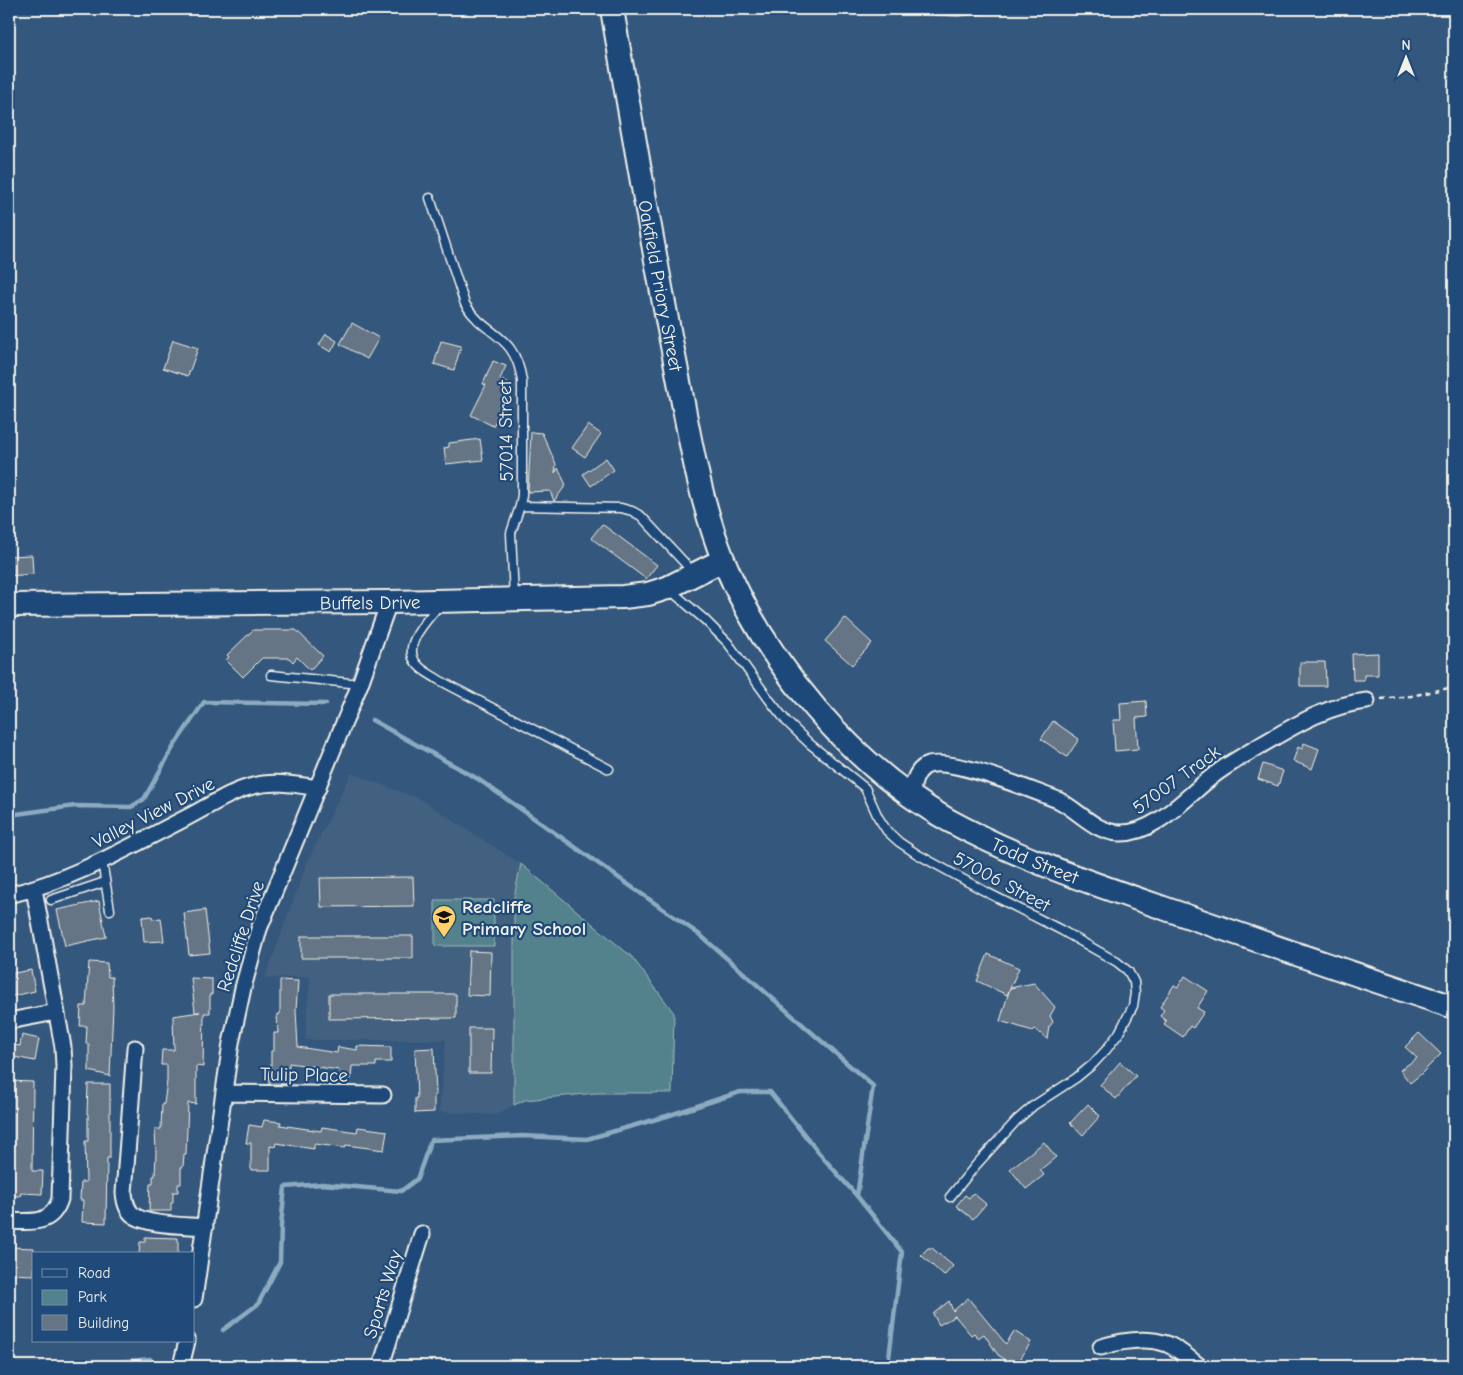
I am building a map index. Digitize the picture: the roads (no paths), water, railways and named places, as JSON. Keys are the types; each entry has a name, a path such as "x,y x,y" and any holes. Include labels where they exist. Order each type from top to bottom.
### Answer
{"street":[{"name":"Oakfield Priory Street","path":"612,9 659,280 694,461 706,508 724,560"},
{"name":"Buffels Drive","path":"9,605 389,602 623,597 648,594 667,588 724,560"},
{"name":"Todd Street","path":"724,560 747,609 771,648 804,694 842,738 874,768 947,819 1057,870 1278,948 1454,1007"},
{"name":"Redcliffe Drive","path":"195,1292 231,1043 242,988 259,929 360,684 389,602"},
{"name":"57007 Track","path":"911,795 913,783 922,768 930,764 941,763 974,770 1058,800 1105,831 1121,833 1137,831 1151,825 1166,814 1217,772 1289,728 1334,707 1349,702 1367,700"},
{"name":"Valley View Drive","path":"9,895 34,889 67,877 254,786 274,784 318,788"},
{"path":"9,1221 40,1220 49,1217 57,1210 60,1199 64,1066 62,1038 34,889"},
{"path":"9,1021 56,1012"},
{"path":"135,1048 124,1193 126,1206 132,1214 142,1220 205,1227"},
{"name":"Tulip Place","path":"224,1093 383,1095"},
{"name":"Sports Way","path":"381,1366 422,1234"},
{"path":"1101,1346 1121,1341 1146,1341 1166,1344 1183,1353 1199,1366"},
{"path":"181,1366 187,1342"}],"lane":[{"path":"935,10 981,9"},
{"name":"57014 Street","path":"430,198 470,314 506,342 520,368 522,381 522,477 520,506 511,532 514,600"},
{"path":"520,506 621,508 632,510 641,516 695,574"},
{"name":"57006 Street","path":"667,588 705,620 728,643 788,722 810,744 865,788 878,817 887,831 899,842 917,854 1118,962 1128,971 1134,982 1133,1006 1119,1032 1106,1050 1076,1078 1033,1106 1017,1120 950,1197"},
{"path":"443,601 416,636 412,647 412,658 418,666 439,680 609,768"},
{"path":"271,675 360,684"},
{"path":"102,861 110,910"},
{"path":"51,900 105,882"}],"waterway":[{"path":"9,815 75,806 131,807 144,799 174,746 204,702 326,704"},
{"path":"372,720 478,779 700,935 873,1086 857,1196 902,1252 888,1366"},
{"path":"223,1330 258,1304 280,1262 285,1187 322,1184 401,1191 417,1179 431,1140 522,1136 587,1139 667,1116 740,1092 770,1092 819,1153 857,1196"},
{"path":"98,1366 101,1364 150,1359"}],"place":[{"name":"Redcliffe Primary School","path":"444,938"}]}
